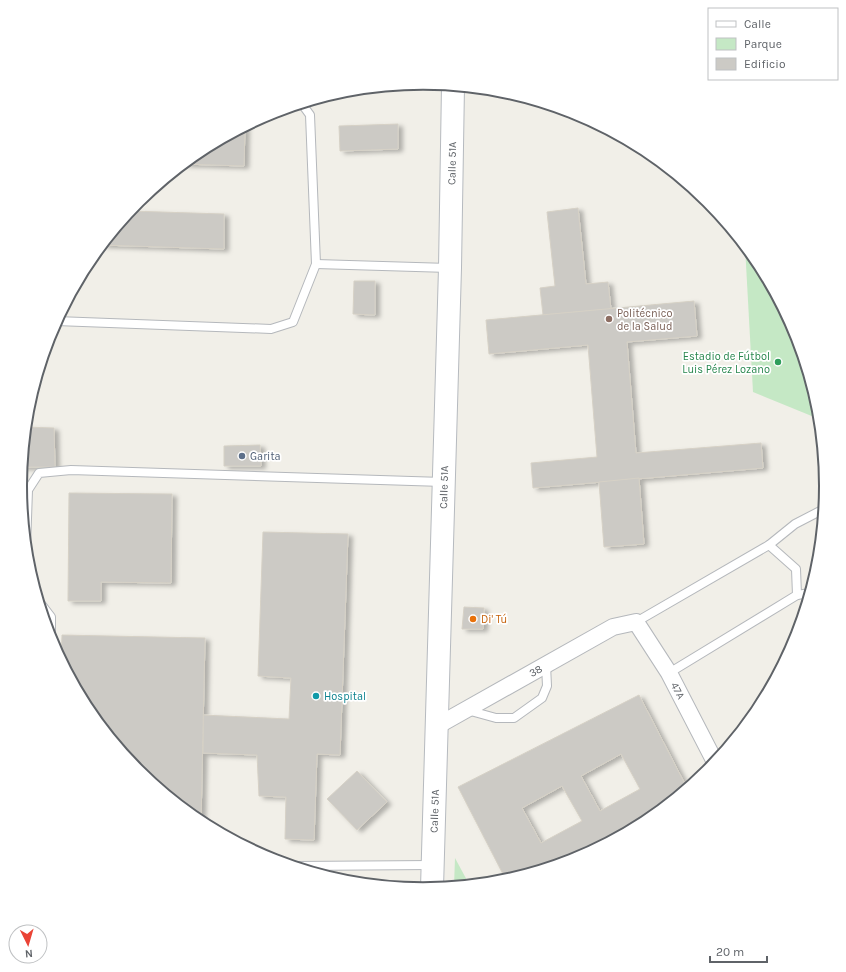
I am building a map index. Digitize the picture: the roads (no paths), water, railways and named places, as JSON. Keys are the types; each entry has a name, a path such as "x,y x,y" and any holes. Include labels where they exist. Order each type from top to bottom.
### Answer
{"main road":[{"name":"Calle 51A","path":"432,882 450,268 453,91"}],"street":[{"name":"38","path":"437,726 613,628 636,622"},
{"name":"47A","path":"636,622 669,672 712,756"}],"lane":[{"path":"63,321 271,329 293,322 316,264 310,115 305,108"},
{"path":"316,264 450,268"},
{"path":"28,502 28,490 39,473 71,470 444,482"},
{"path":"636,622 769,545 795,524 818,511"},
{"path":"769,545 796,569 797,595"},
{"path":"669,672 797,595 804,594"},
{"path":"466,710 496,718 514,718 542,698 547,686 546,665"},
{"path":"311,866 433,865"}],"place":[{"name":"Politécnico de la Salud","path":"609,319"},
{"name":"Estadio de Fútbol Luis Pérez Lozano","path":"778,362"},
{"name":"Garita","path":"242,456"},
{"name":"Di' Tú","path":"473,619"},
{"name":"Hospital","path":"316,696"}]}
